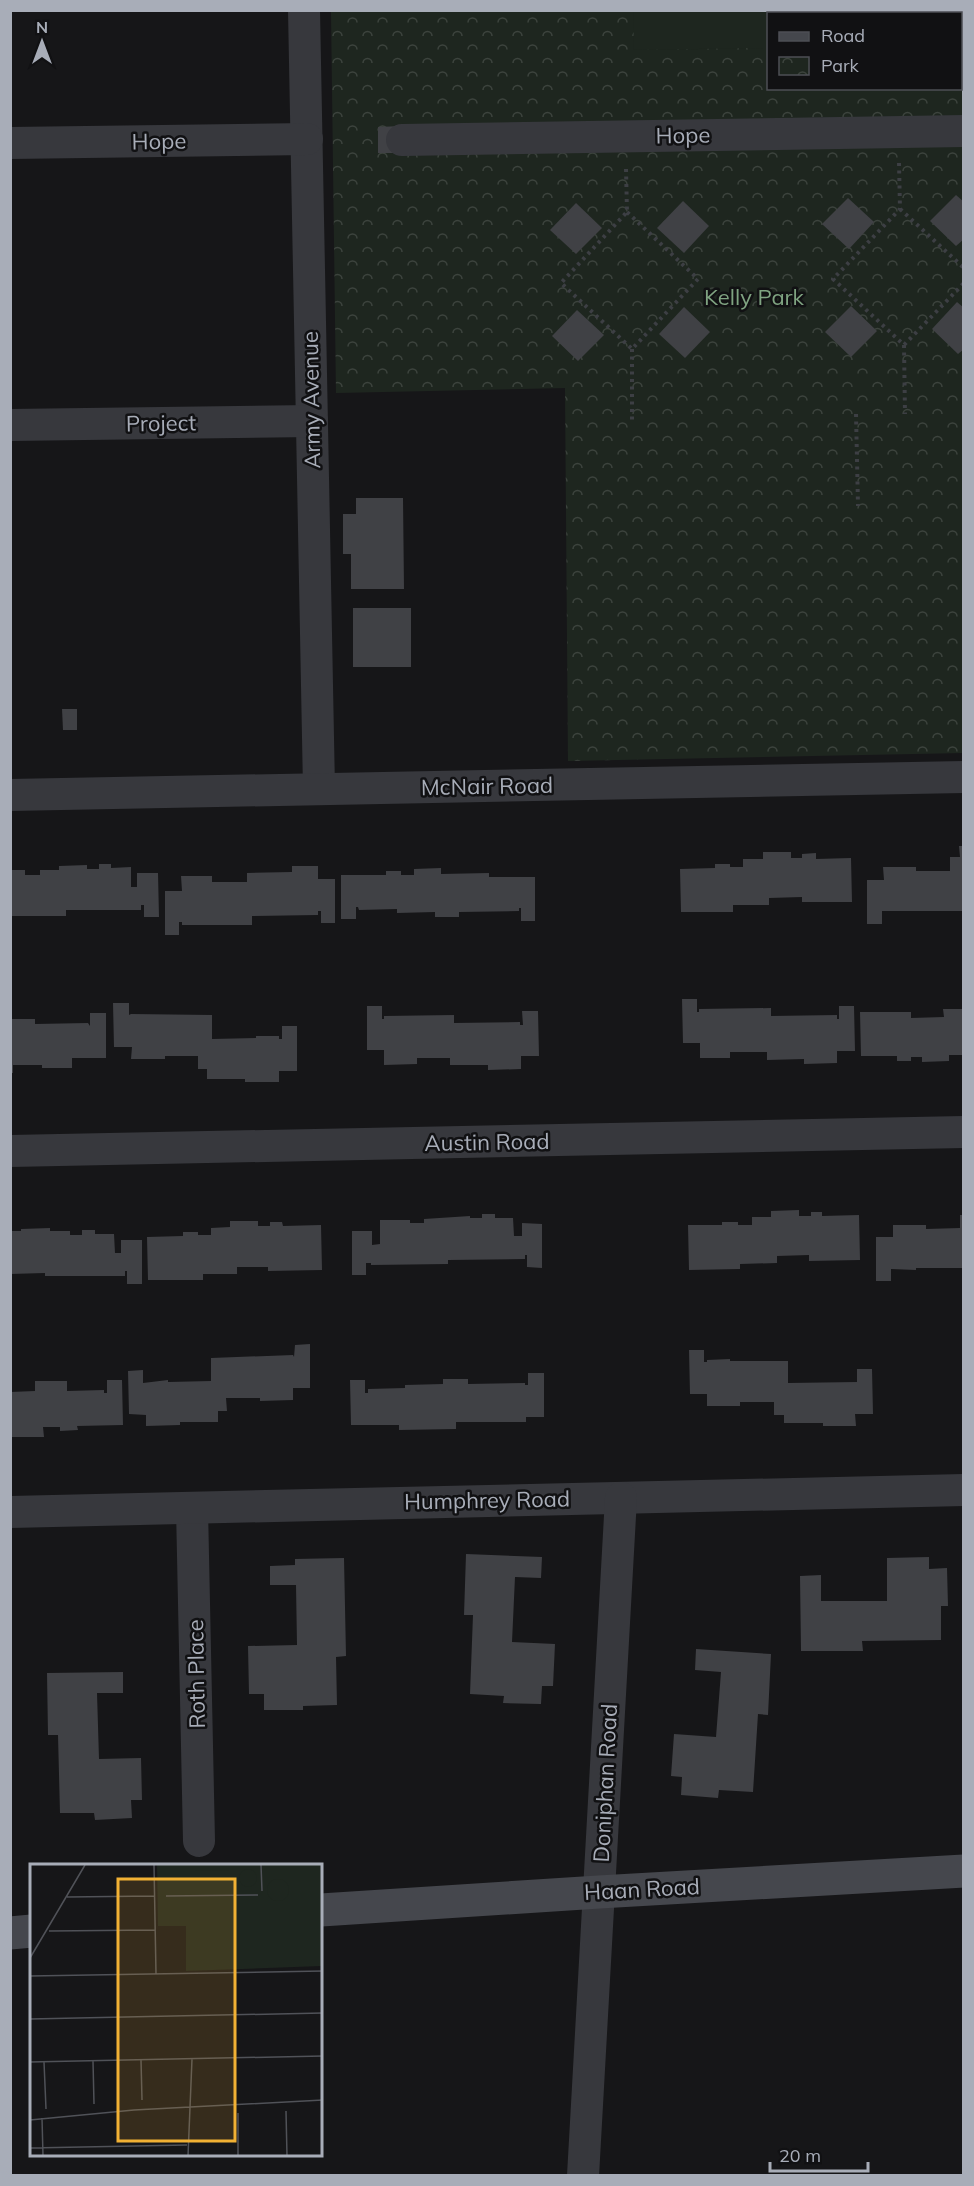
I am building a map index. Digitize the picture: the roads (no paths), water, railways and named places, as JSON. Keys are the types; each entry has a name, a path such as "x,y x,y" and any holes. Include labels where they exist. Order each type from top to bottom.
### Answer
{"street":[{"name":"Army Avenue","path":"304,10 319,789"},
{"name":"Hope","path":"402,140 963,131"},
{"name":"Hope","path":"10,143 307,139"},
{"name":"Project","path":"10,425 312,421"},
{"name":"McNair Road","path":"10,795 963,777"},
{"name":"Austin Road","path":"10,1151 963,1132"},
{"name":"Humphrey Road","path":"10,1512 963,1490"},
{"name":"Doniphan Road","path":"583,2175 621,1498"},
{"name":"Roth Place","path":"192,1508 200,1841"},
{"name":"Haan Road","path":"322,1910 963,1871"},
{"path":"10,1933 30,1931"}],"park label":[{"name":"Kelly Park","path":"754,297"}]}
